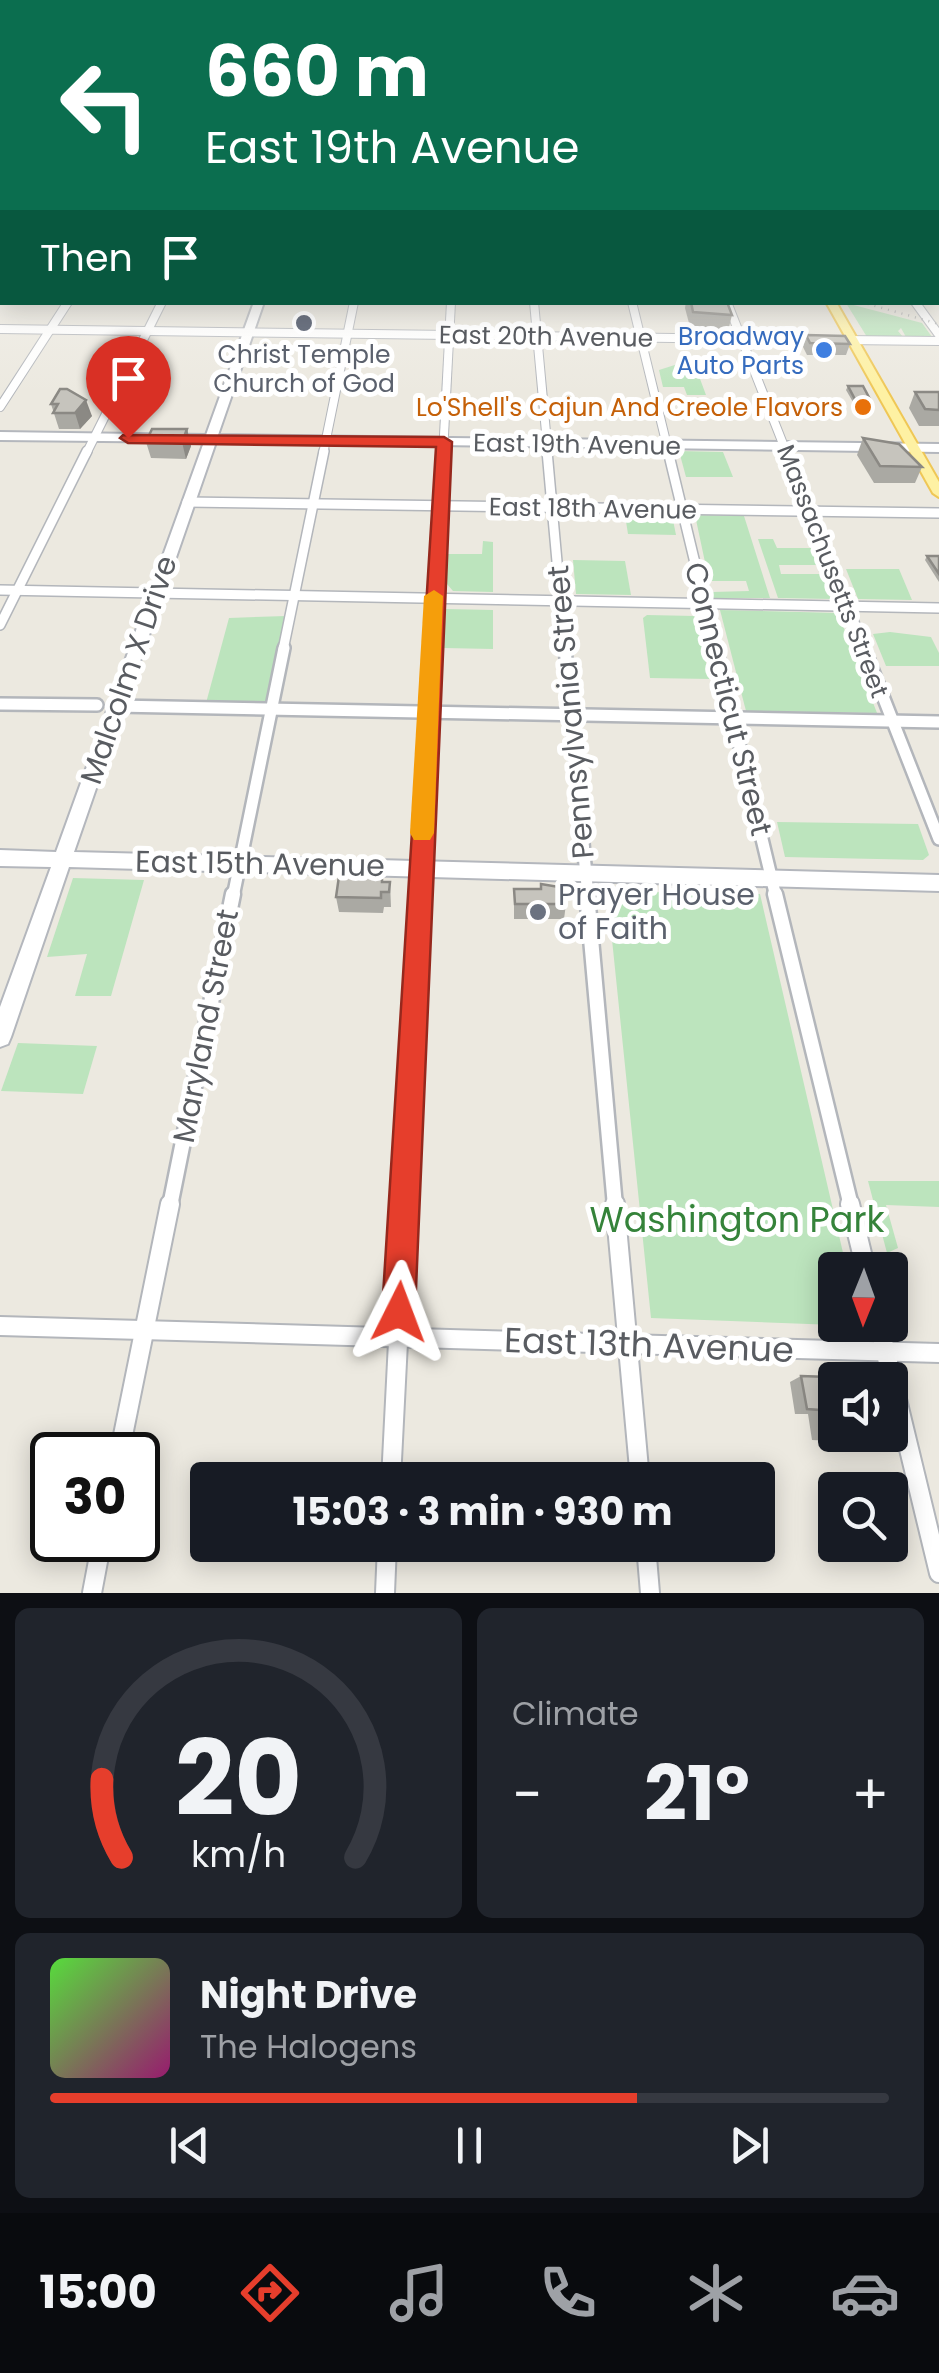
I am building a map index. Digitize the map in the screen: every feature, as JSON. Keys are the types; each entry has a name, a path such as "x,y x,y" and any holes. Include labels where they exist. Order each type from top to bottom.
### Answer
{"main road":[{"path":"831,305 939,493"}],"street":[{"path":"0,407 66,305"},
{"path":"0,625 160,305"},
{"name":"Malcolm X Drive","path":"0,1037 258,305"},
{"name":"Maryland Street","path":"124,1432 353,305"},
{"path":"391,1462 450,305"},
{"name":"Pennsylvania Street","path":"534,305 638,1462"},
{"name":"Connecticut Street","path":"633,305 862,1252"},
{"name":"Massachusetts Street","path":"729,305 939,839"},
{"path":"917,305 939,338"},
{"name":"East 20th Avenue","path":"0,329 939,338"},
{"name":"East 19th Avenue","path":"0,436 939,448"},
{"name":"East 18th Avenue","path":"188,502 939,513"},
{"path":"0,590 939,608"},
{"path":"0,704 97,706"},
{"path":"116,706 939,722"},
{"name":"East 15th Avenue","path":"0,858 939,882"},
{"name":"East 13th Avenue","path":"0,1326 939,1354"},
{"path":"883,1342 939,1573"},
{"path":"92,1593 98,1562"},
{"path":"385,1593 386,1562"},
{"path":"647,1562 650,1593"}],"green space":[{"path":"847,305 922,323 932,337 906,337 901,328 898,331 903,337 867,337"},
{"path":"681,363 696,368 706,395 687,395 684,387 663,387 659,370"},
{"path":"679,451 723,452 733,477 686,477"},
{"path":"625,515 672,515 676,535 628,534"},
{"path":"695,515 744,516 770,598 713,598 712,592 749,591 746,581 709,581"},
{"path":"758,539 773,539 777,548 814,548 819,565 779,565 781,574 822,574 832,599 778,598"},
{"path":"483,541 493,542 493,592 453,591 447,584 447,554 482,554"},
{"path":"573,560 625,561 631,595 576,594"},
{"path":"846,569 899,569 912,600 858,599"},
{"path":"445,609 493,610 493,649 444,648"},
{"path":"720,610 838,613 877,713 746,711"},
{"path":"286,616 269,702 206,703 229,618"},
{"path":"695,616 710,679 650,678 643,618"},
{"path":"873,634 931,637 939,653 939,666 886,666"},
{"path":"777,822 918,824 929,855 923,860 785,857"},
{"path":"73,878 144,880 111,996 75,996 87,954 47,957"},
{"name":"Washington Park","path":"607,891 760,894 843,1252 818,1252 818,1324 651,1318"},
{"path":"18,1043 97,1046 83,1094 1,1091"},
{"path":"868,1181 939,1181 939,1207 886,1205 898,1248 887,1252"}],"building":[{"path":"692,305 728,305 732,315 693,312"},
{"path":"806,335 845,336 850,344 810,343"},
{"path":"848,386 863,386 873,405 858,405"},
{"path":"60,389 86,400 75,413 53,413 58,404 51,404"},
{"path":"915,392 939,392 939,410 925,409"},
{"path":"152,429 187,429 182,442 146,442"},
{"path":"863,438 899,444 922,467 880,466"},
{"path":"927,556 939,556 939,574"},
{"path":"339,876 382,877 382,882 390,882 389,892 381,892 381,898 336,897"},
{"path":"541,884 565,888 566,904 515,904 514,889 541,889"},
{"path":"801,1376 818,1377 818,1410 807,1409"}],"railway":[{"path":"872,305 939,324"}],"slow traffic":[{"path":"422,833 434,596"}],"place":[{"name":"Christ Temple Church of God","path":"304,323"},
{"name":"Broadway Auto Parts","path":"824,350"},
{"name":"Lo'Shell's Cajun And Creole Flavors","path":"863,407"},
{"name":"Prayer House of Faith","path":"538,912"}],"route":[{"path":"128,438 444,442 399,1312"}]}
